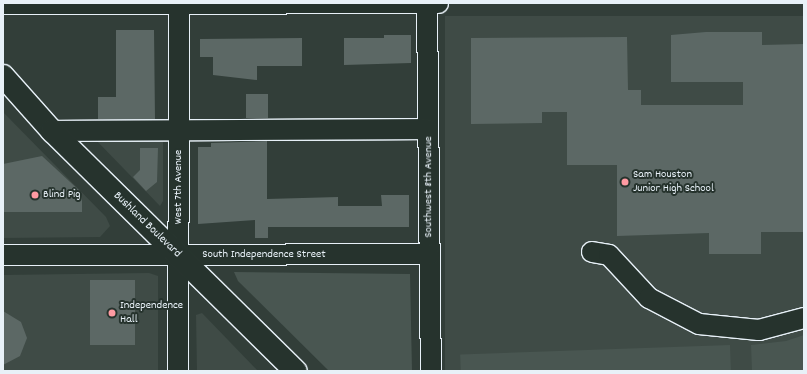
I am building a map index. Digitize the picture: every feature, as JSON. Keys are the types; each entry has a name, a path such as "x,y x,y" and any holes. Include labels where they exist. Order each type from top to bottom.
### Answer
{"main road":[{"name":"Bushland Boulevard","path":"3,76 52,131 295,371"}],"street":[{"name":"West 7th Avenue","path":"178,371 180,128 179,3"},
{"name":"Southwest 8th Avenue","path":"427,3 431,371"},
{"path":"3,4 438,3"},
{"path":"52,131 180,128 428,129"},
{"path":"592,252 609,255 649,298 699,324 759,330 804,318"},
{"name":"South Independence Street","path":"3,255 429,254"}],"shaded area":[{"name":"Sam Houston Junior High School","path":"445,16 804,16 804,371 445,371"},
{"path":"3,112 106,217 110,226 100,237 3,238"},
{"path":"93,137 163,137 163,201 160,206"},
{"path":"234,272 410,274 412,371 329,371 238,281"},
{"path":"149,273 158,276 158,371 3,371 3,275"},
{"path":"202,313 258,371 197,371 196,315"},
{"path":"804,335 804,371 752,371 751,345 786,341"},
{"path":"730,345 731,371 461,371 460,354"}],"building":[{"path":"116,30 154,30 155,119 98,119 98,97 116,97"},
{"path":"706,32 762,32 762,45 804,44 804,232 761,232 761,254 709,254 709,233 617,236 617,165 567,165 567,112 542,112 542,123 471,124 471,38 627,37 628,90 641,90 641,105 743,105 743,82 671,82 671,35"},
{"path":"384,35 411,35 411,63 344,65 344,38 384,38"},
{"path":"302,38 302,66 257,66 257,80 213,75 213,57 200,57 200,39"},
{"path":"246,94 268,94 268,118 246,118"},
{"path":"267,141 267,199 338,197 338,206 382,206 381,195 409,195 409,227 268,227 268,238 255,238 255,220 198,224 198,147 211,147 211,143"},
{"path":"140,148 158,148 157,182 146,191 133,177 140,170"},
{"path":"42,156 82,193 82,212 3,212 3,164"},
{"name":"Independence Hall","path":"90,280 135,280 135,345 90,345"},
{"path":"3,311 21,322 27,338 20,356 3,365"}],"place":[{"name":"Sam Houston Junior High School","path":"625,182"},
{"name":"Blind Pig","path":"35,195"},
{"name":"Independence Hall","path":"112,313"}]}
